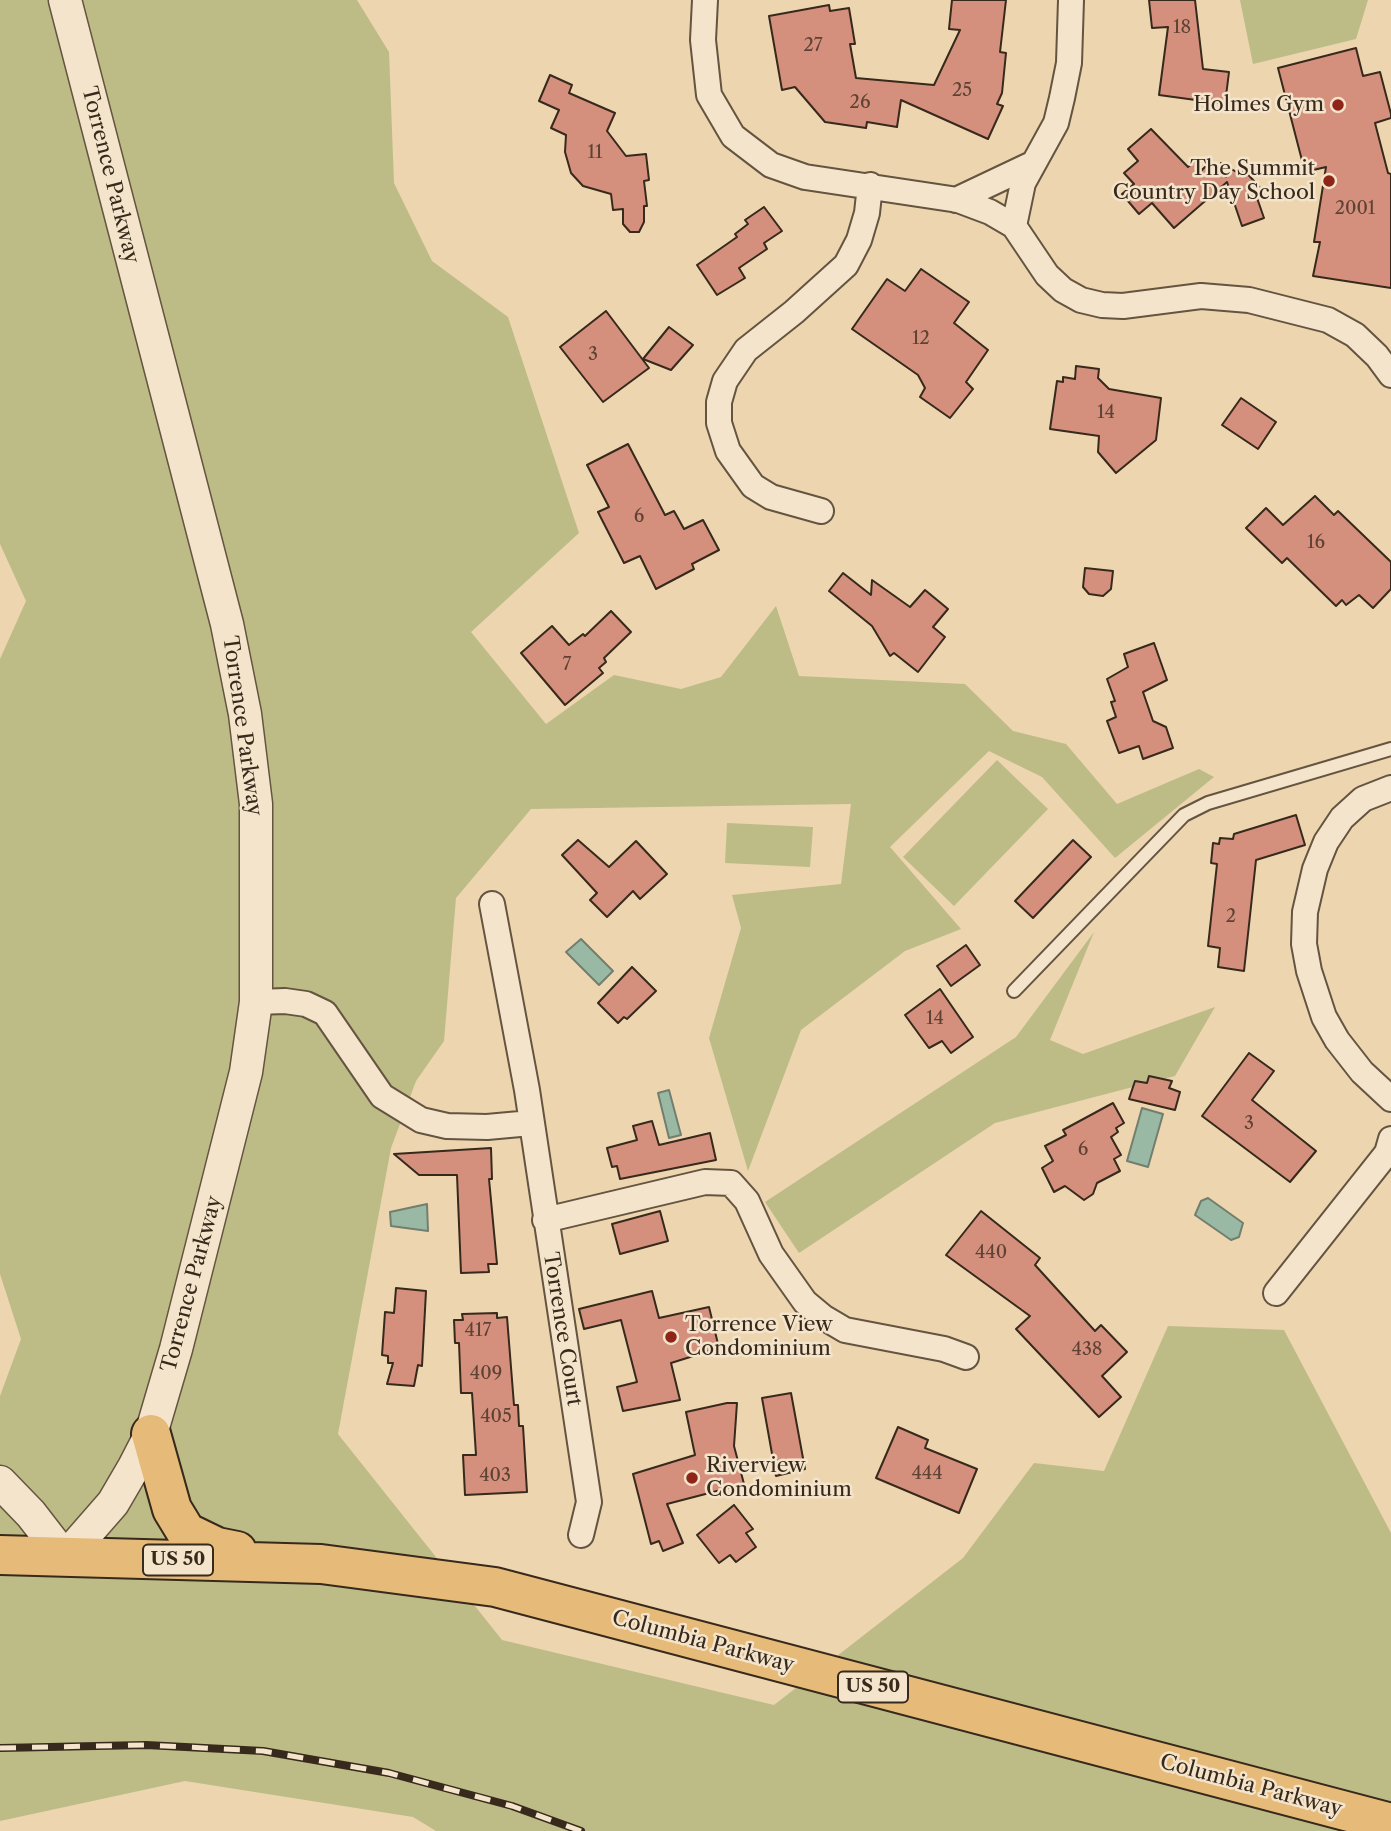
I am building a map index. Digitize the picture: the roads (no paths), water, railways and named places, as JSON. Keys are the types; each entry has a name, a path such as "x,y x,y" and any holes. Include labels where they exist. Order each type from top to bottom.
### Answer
{"highway":[{"path":"151,1434 172,1509 186,1532 217,1547 290,1562"},
{"name":"Columbia Parkway","path":"0,1555 290,1562 414,1574 495,1587 1391,1823"}],"street":[{"name":"Torrence Parkway","path":"65,0 227,624 245,714 256,804 256,1002 246,1072 176,1349 151,1434 113,1503 65,1558"},
{"path":"705,0 703,40 709,94 733,135 751,152 793,174 956,200 990,212 1014,226 1047,275 1063,290 1081,300 1123,306 1201,296 1249,300 1296,309 1328,320 1355,335 1377,356 1391,375"},
{"path":"1014,226 1023,184 1056,123 1069,63 1072,0"},
{"path":"956,200 1032,164"},
{"path":"821,511 771,497 753,486 727,451 719,423 719,401 725,381 746,349 794,312 846,265 859,240 867,213 870,185"},
{"path":"1391,788 1363,799 1342,818 1325,842 1315,869 1305,912 1304,944 1309,971 1324,1017 1362,1072 1391,1099"},
{"name":"Torrence Court","path":"492,904 531,1123 589,1502 581,1535"},
{"path":"256,1002 285,1001 306,1004 325,1013 382,1096 421,1120 487,1128 531,1123"},
{"path":"1276,1293 1387,1153 1391,1139"},
{"path":"545,1220 705,1182 731,1183 747,1202 771,1254 805,1302 823,1317 845,1330 944,1349 966,1357"},
{"path":"0,1482 31,1514 65,1558"}],"lane":[{"path":"1014,991 1184,815 1208,803 1391,749"}],"railway":[{"path":"0,1748 146,1745 263,1751 389,1773 512,1806 581,1831"}],"place":[{"name":"Holmes Gym","path":"1338,105"},
{"name":"The Summit Country Day School","path":"1329,181"},
{"name":"Torrence View Condominium","path":"671,1337"},
{"name":"Riverview Condominium","path":"692,1478"}]}
